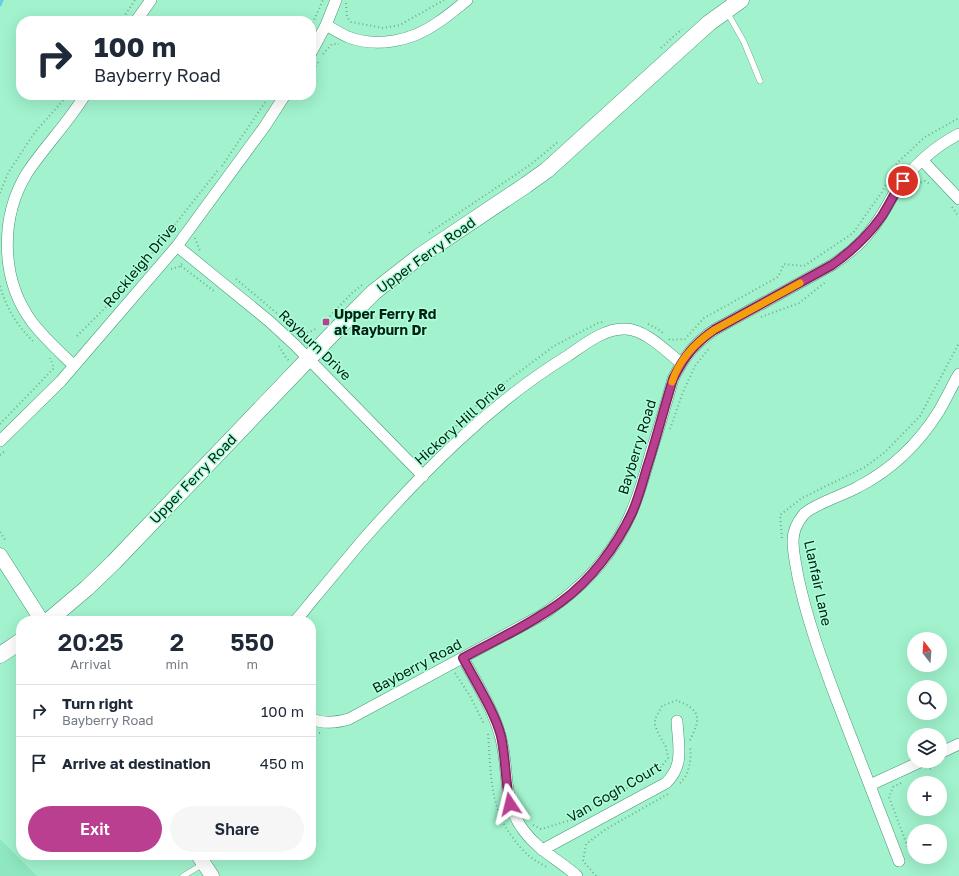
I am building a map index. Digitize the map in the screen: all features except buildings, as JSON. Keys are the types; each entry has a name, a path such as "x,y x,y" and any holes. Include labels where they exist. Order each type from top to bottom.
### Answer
{"main road":[{"name":"Upper Ferry Road","path":"54,616 87,588 114,562 303,364 374,292 420,256 526,186 547,170 709,23 741,0"},
{"path":"0,655 16,644"}],"street":[{"path":"140,16 151,0"},
{"path":"316,44 326,25 336,0"},
{"path":"326,25 348,37 363,41 395,41 410,37 437,24 467,0"},
{"path":"74,366 32,323 22,308 14,292 9,275 5,244 6,225 17,189 26,174 83,100"},
{"name":"Rockleigh Drive","path":"0,441 60,382 177,246 265,126 282,100"},
{"name":"Bayberry Road","path":"316,720 327,723 349,719 542,615 562,602 580,585 607,555 621,534 632,512 641,488 673,379 681,362 690,350 702,338 714,330 846,256 871,231 909,174 935,149 959,134"},
{"path":"922,160 955,202"},
{"name":"Rayburn Drive","path":"177,246 269,321 303,364 423,476"},
{"name":"Hickory Hill Drive","path":"299,616 367,536 423,476 463,437 498,406 560,360 608,332 617,329 627,329 637,331 646,336 681,362"},
{"name":"Llanfair Lane","path":"899,861 818,650 801,591 793,550 793,540 795,530 802,517 813,507 839,497 879,475 911,447 926,430 939,411 959,374"},
{"path":"0,555 39,616"},
{"path":"463,658 495,720 501,735 504,751 507,790 515,817 523,830 542,850 577,876"},
{"name":"Van Gogh Court","path":"542,850 666,783 672,777 679,761 677,721"},
{"path":"947,753 959,744"},
{"path":"870,785 917,768"},
{"path":"202,860 212,876"}],"lane":[{"path":"726,10 744,42 760,81"},
{"path":"183,876 200,860"}],"path":[{"path":"125,16 136,0"},
{"path":"316,16 323,0"},
{"path":"347,0 347,17 351,22 383,28 400,25 444,0"},
{"path":"661,48 684,27"},
{"path":"0,193 8,173 35,132 64,100"},
{"path":"77,336 122,290 220,168 267,100"},
{"path":"646,323 658,329 670,340 685,339 704,318 778,277 784,264 804,266 852,234 882,192 897,163 925,137 959,118"},
{"path":"428,234 530,165 560,139"},
{"path":"909,190 913,185 925,181 936,189"},
{"path":"955,202 959,218"},
{"path":"198,232 195,238 200,251"},
{"path":"181,266 219,294"},
{"path":"235,278 303,335 318,329 353,292 366,282"},
{"path":"755,319 799,303 831,278"},
{"path":"0,286 3,297 12,316 34,341"},
{"path":"412,465 427,455 483,399 554,346 598,322 604,322"},
{"path":"278,343 284,356 303,364"},
{"path":"782,538 780,515 802,498 865,467 885,452 920,416 959,343"},
{"path":"668,436 683,392 695,366 713,344"},
{"path":"0,424 54,368 48,354"},
{"path":"0,532 6,541"},
{"path":"449,676 455,673 484,724"},
{"path":"528,822 541,829 571,820 658,771 668,758 666,747 658,733 655,719 662,706 677,700 693,709 698,718 698,725 689,742 692,754 686,778 676,787"},
{"path":"488,731 491,779 500,818 523,852 536,862 552,870"},
{"path":"316,733 328,732"},
{"path":"907,780 894,787 889,797 907,845"},
{"path":"596,876 583,861 586,844 606,829 666,796 671,791"}],"shaded area":[{"path":"0,839 16,855 16,860 21,860 37,876 0,876"}],"waterway":[{"path":"0,5 2,0"}],"slow traffic":[{"path":"672,382 681,362 702,338 800,283"}],"place":[{"name":"Upper Ferry Rd at Rayburn Dr","path":"326,322"}],"route":[{"path":"510,804 501,735 495,720 463,658 542,615 562,602 595,570 607,555 621,534 632,512 641,488 673,379 681,362 690,350 702,338 714,330 846,256 871,231 903,181"}]}
